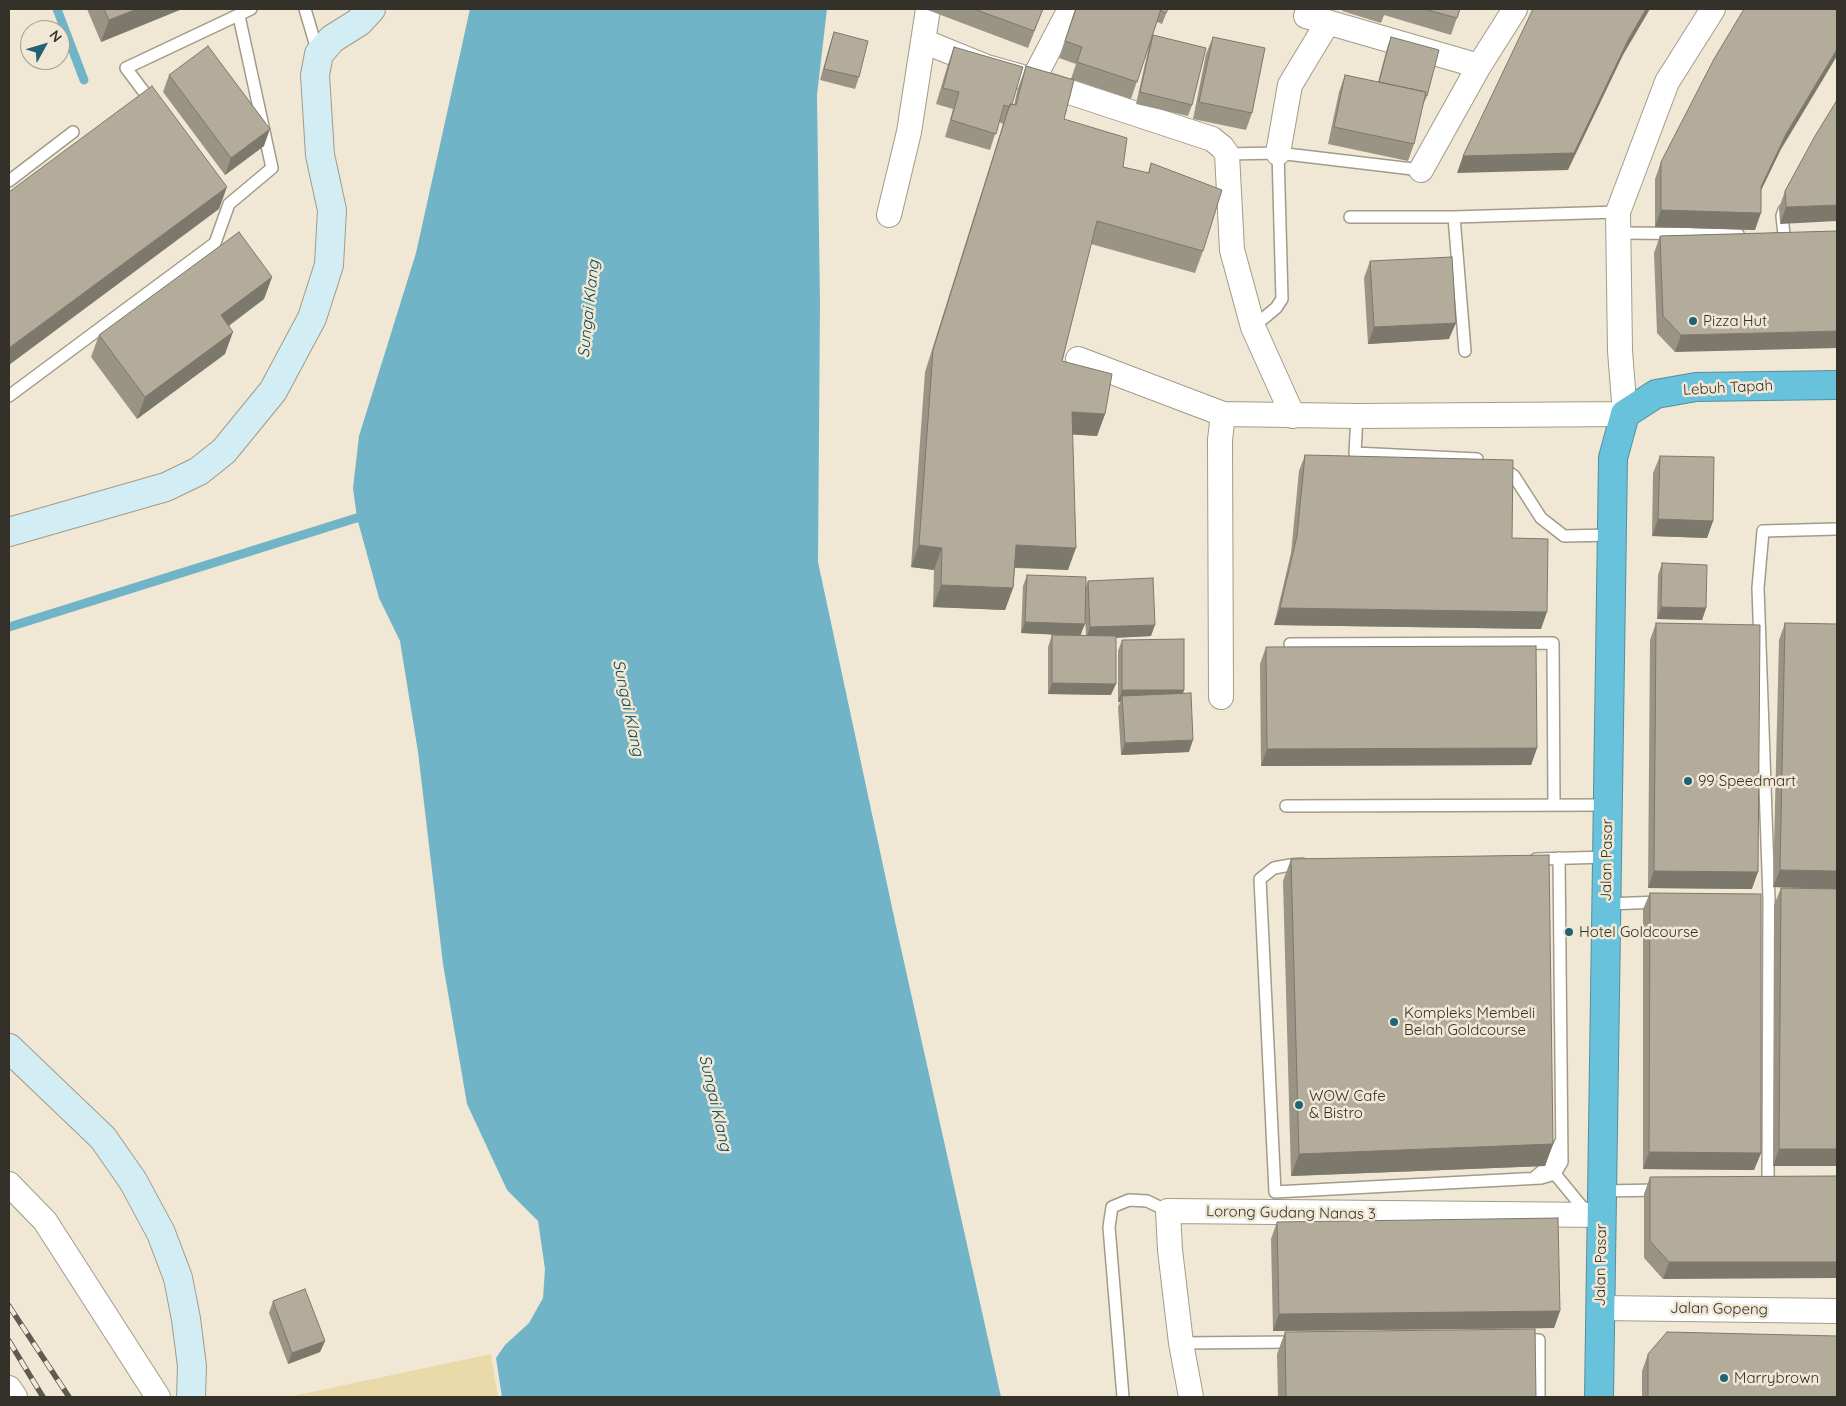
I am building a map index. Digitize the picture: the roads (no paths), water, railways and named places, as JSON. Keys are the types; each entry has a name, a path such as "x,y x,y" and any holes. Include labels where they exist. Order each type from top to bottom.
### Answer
{"highway":[{"name":"Lebuh Tapah","path":"1625,414 1656,394 1696,387 1837,385"},
{"name":"Jalan Pasar","path":"1599,1397 1601,1308 1598,1207 1607,904 1613,458 1625,414"}],"street":[{"path":"9,532 166,487 198,471 224,450 273,392 312,318 329,265 332,210 320,155 315,75 319,54 332,39 359,22 371,9"},
{"path":"889,215 909,132 928,9"},
{"path":"1032,80 1070,9"},
{"path":"1421,170 1479,66 1516,9"},
{"path":"1078,359 1223,414 1357,416 1625,414 1620,351 1618,222 1668,82 1712,9"},
{"path":"1278,153 1290,85 1317,19 1479,66"},
{"path":"923,41 987,67 1212,139 1222,147 1227,154 1232,250 1252,327 1293,416"},
{"path":"1221,697 1220,440 1223,414"},
{"path":"9,1048 103,1138 133,1181 161,1233 178,1278 186,1318 192,1366 191,1397"},
{"path":"9,1184 45,1221 158,1397"},
{"name":"Lorong Gudang Nanas 3","path":"1168,1211 1598,1207"},
{"path":"1168,1211 1170,1250 1181,1343 1191,1397"},
{"name":"Jalan Gopeng","path":"1601,1308 1837,1311"},
{"path":"9,1388 15,1397"}],"lane":[{"path":"160,114 126,68 251,9"},
{"path":"305,9 319,54"},
{"path":"9,396 215,242 226,201 272,168 239,16"},
{"path":"9,182 73,132"},
{"path":"1252,327 1276,308 1282,299 1278,153"},
{"path":"1227,154 1278,153 1421,170"},
{"path":"1783,235 1782,216 1787,201"},
{"path":"1350,217 1454,217 1618,222 1745,234"},
{"path":"1454,217 1465,351"},
{"path":"1357,416 1355,453 1490,460 1514,476 1541,518 1564,536 1612,535"},
{"path":"1768,1187 1769,899 1758,588 1763,531 1837,529"},
{"path":"1290,644 1553,643 1554,805"},
{"path":"1286,806 1608,805"},
{"path":"1529,859 1607,857"},
{"path":"1555,1174 1562,1162 1559,858"},
{"path":"1310,864 1290,864 1274,868 1260,879 1275,1192 1533,1178 1555,1174 1598,1207 1670,1190"},
{"path":"1607,904 1673,902"},
{"path":"1533,1178 1550,1164 1561,1140"},
{"path":"1124,1397 1109,1227 1112,1207 1129,1200 1147,1201 1168,1211"},
{"path":"1509,1340 1539,1340 1539,1397"},
{"path":"1181,1343 1310,1342"}],"water":[{"name":"Sungai Klang","path":"470,9 827,9 817,95 820,303 818,562 896,926 1001,1397 502,1397 496,1358 505,1345 529,1323 543,1298 545,1269 538,1221 507,1190 467,1104 443,964 418,752 400,641 379,598 357,518 353,488 359,436 416,253"}],"waterway":[{"path":"57,9 84,80"},
{"path":"9,627 366,515"}],"railway":[{"path":"9,1306 69,1397"},
{"path":"9,1341 43,1397"}],"place":[{"name":"Pizza Hut","path":"1693,321"},
{"name":"99 Speedmart","path":"1688,781"},
{"name":"Hotel Goldcourse","path":"1569,932"},
{"name":"Kompleks Membeli Belah Goldcourse","path":"1394,1022"},
{"name":"WOW Cafe & Bistro","path":"1299,1105"},
{"name":"Marrybrown","path":"1724,1378"}]}
